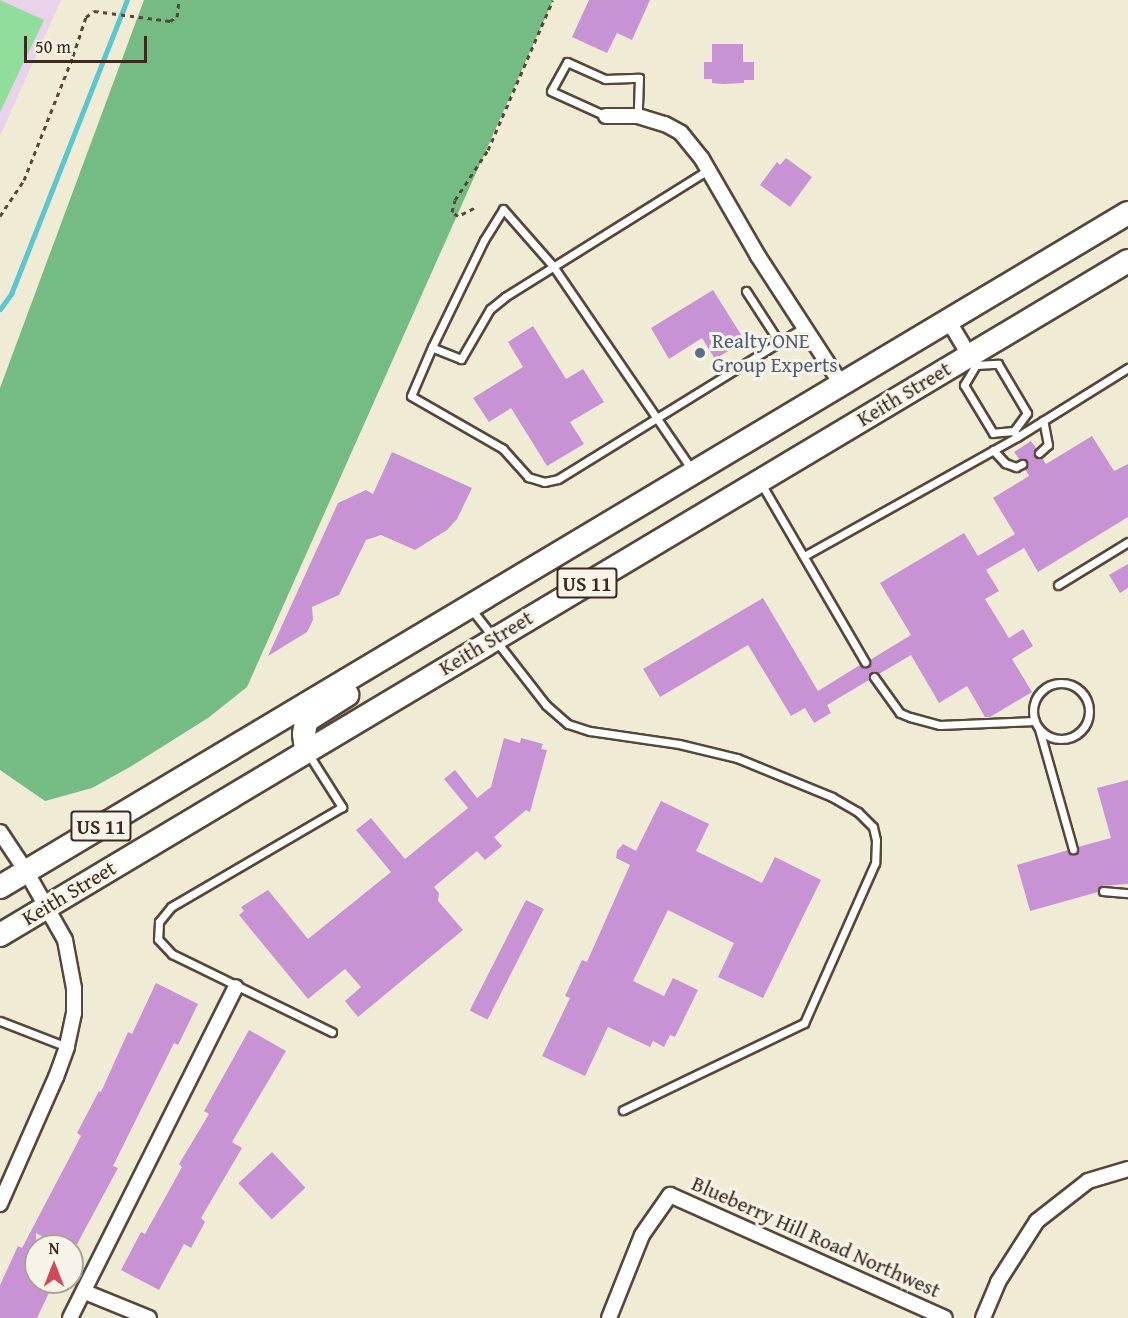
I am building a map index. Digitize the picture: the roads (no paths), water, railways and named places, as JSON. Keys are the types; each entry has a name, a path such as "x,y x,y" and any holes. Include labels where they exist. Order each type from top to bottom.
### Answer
{"main road":[{"name":"Keith Street","path":"0,887 413,638 1128,213"},
{"name":"Keith Street","path":"0,935 760,480 973,360 1128,261"},
{"path":"306,750 304,734 306,721 387,669 413,638"}],"street":[{"path":"606,116 638,116 665,124 681,132 708,170 758,256 841,384"},
{"path":"948,320 973,360"},
{"path":"0,832 26,871 65,940 74,988 74,1012 67,1047 2,1195"},
{"path":"70,1318 236,987"},
{"path":"983,1318 998,1282 1037,1221 1088,1181 1128,1169"},
{"name":"Blueberry Hill Road Northwest","path":"609,1318 642,1234 670,1194 945,1318"},
{"path":"85,1292 149,1318"}],"lane":[{"path":"606,116 551,91 567,62 605,79 639,78 638,116"},
{"path":"432,347 461,359 489,309 553,266 708,170"},
{"path":"693,472 658,417 553,266 503,209 484,240 411,396 503,449 528,477 544,482 558,479 658,417 779,342 804,327"},
{"path":"746,291 779,342"},
{"path":"973,360 998,364 1027,413 1015,434 993,433 964,385 973,360"},
{"path":"804,556 993,450 1015,434 1043,420 1128,368"},
{"path":"1039,453 1047,445 1043,420"},
{"path":"993,450 1005,463 1016,466 1022,464"},
{"path":"760,480 865,662"},
{"path":"1058,585 1128,542"},
{"path":"469,605 546,705 568,724 590,731 679,744 737,758 832,797 858,812 873,827 876,840 875,863 804,1023 623,1110"},
{"path":"874,677 900,713 910,717 940,725 1035,721"},
{"path":"1040,729 1055,738 1072,736 1086,724 1089,707 1086,698 1072,685 1054,684 1038,694 1034,703 1035,721 1040,729 1073,849"},
{"path":"306,750 342,807 171,907 159,922 158,939 172,954 332,1032"},
{"path":"1102,891 1128,893"},
{"path":"0,1021 67,1047"}],"waterway":[{"path":"0,309 11,294 127,0"}],"place":[{"name":"Realty ONE Group Experts","path":"700,353"}]}
